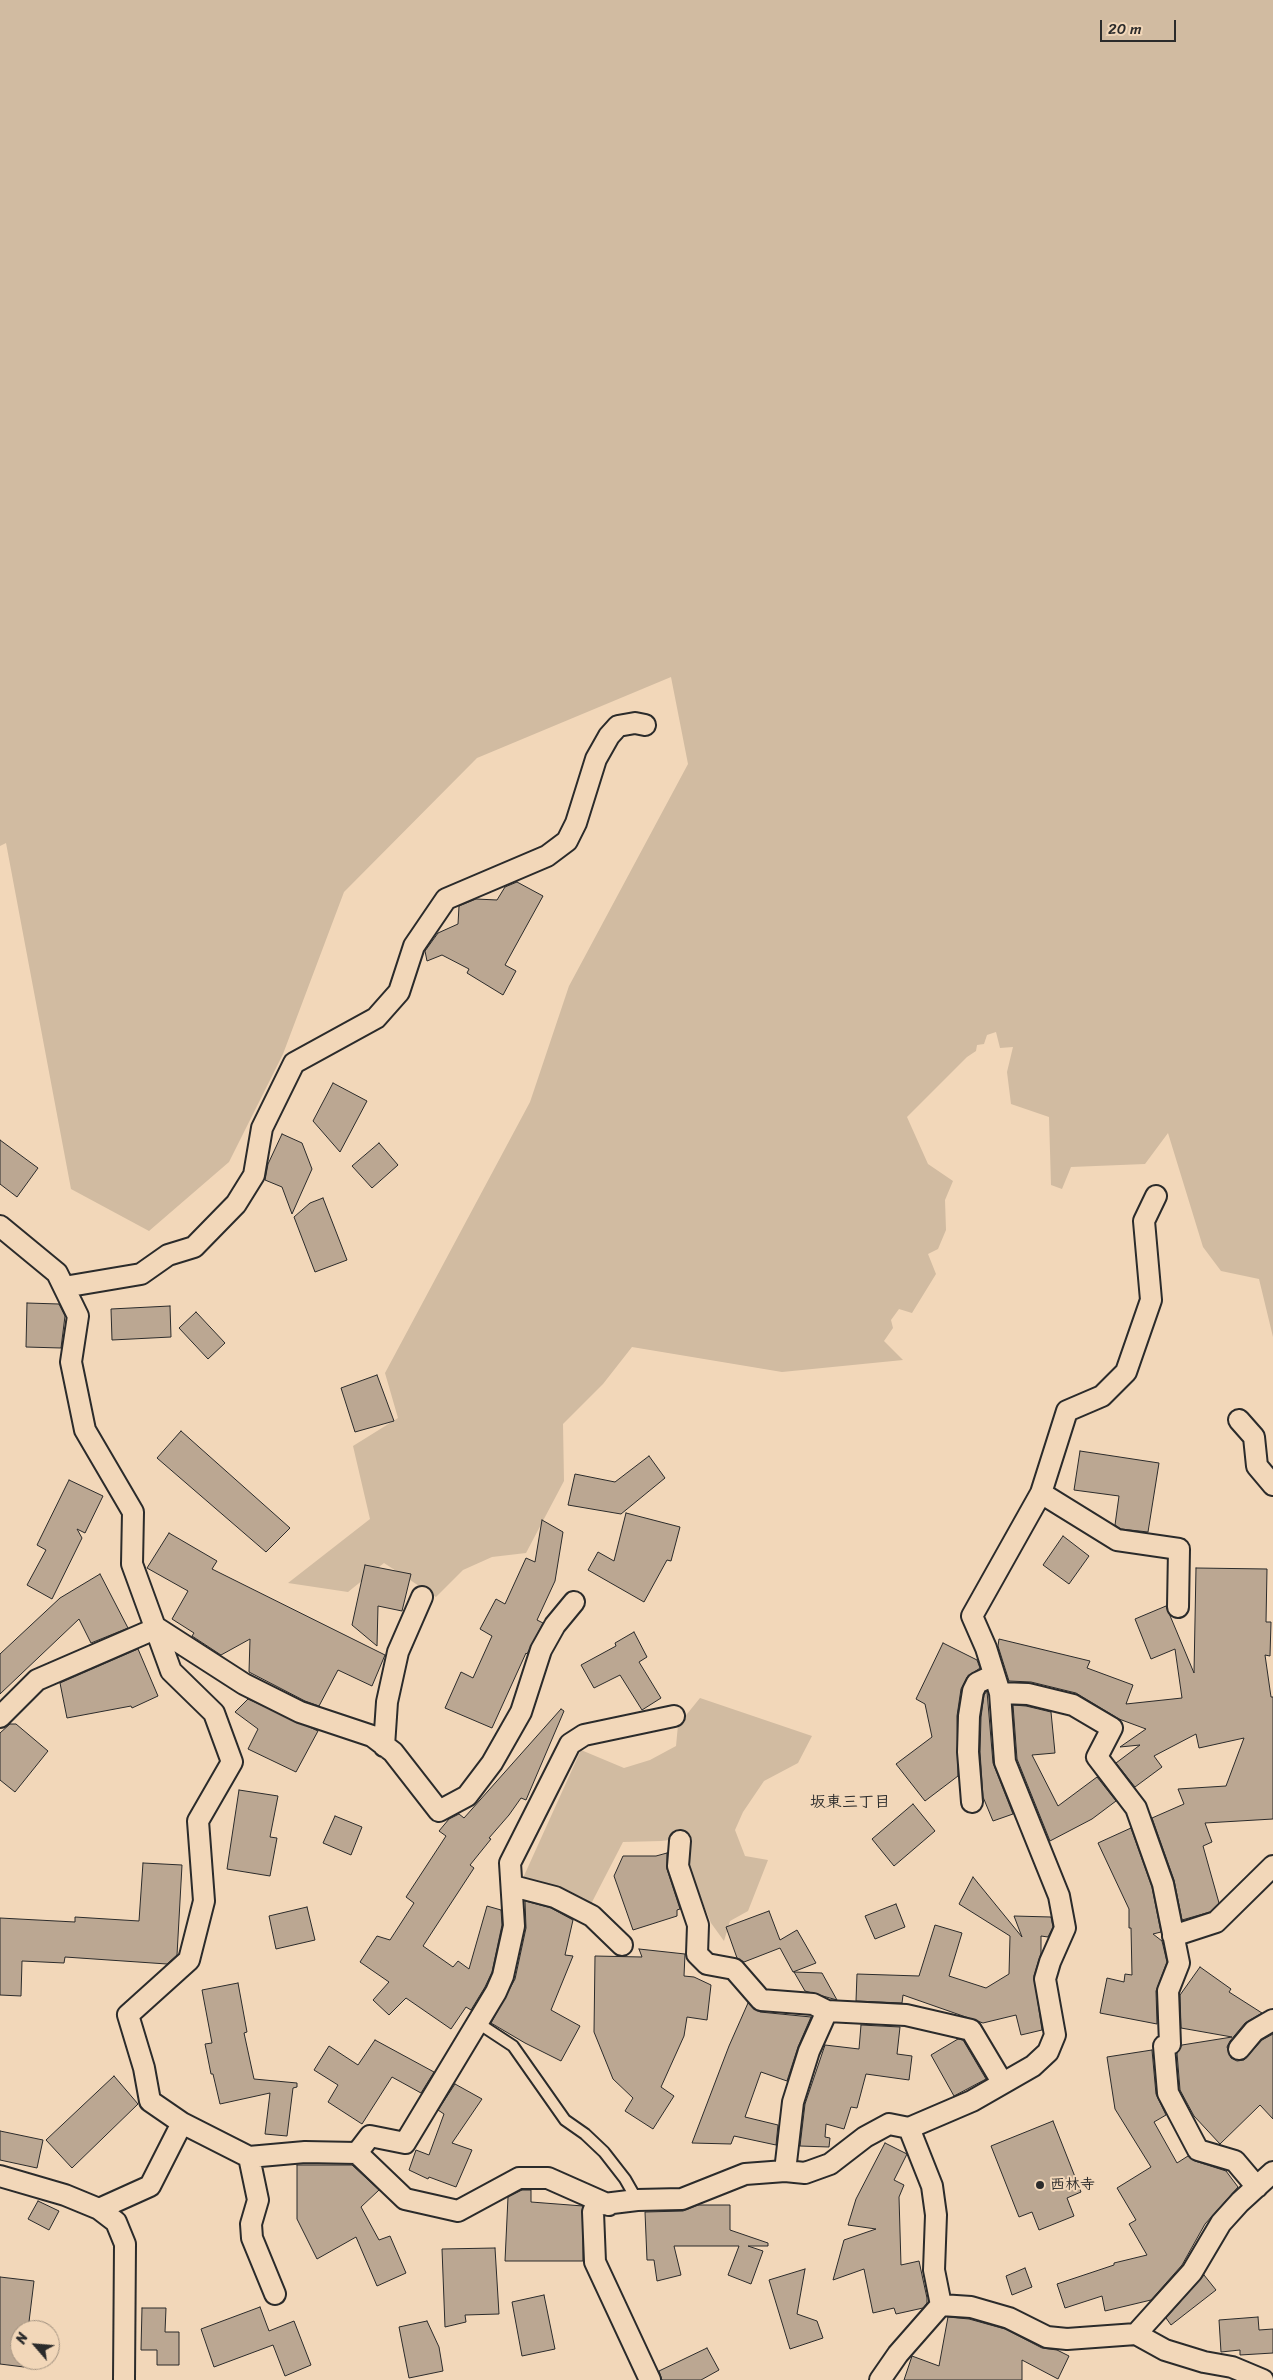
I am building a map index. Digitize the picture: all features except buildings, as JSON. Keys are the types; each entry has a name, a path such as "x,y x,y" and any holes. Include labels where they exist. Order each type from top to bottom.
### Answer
{"street":[{"path":"64,1288 141,1274 168,1255 194,1247 236,1204 254,1176 262,1128 294,1063 376,1018 399,992 414,946 446,899 547,856 567,841 576,823 596,759 609,736 618,726 635,723 645,725"},
{"path":"650,2380 595,2262 593,2212 596,2205 609,2205 636,2200 682,2199 745,2174 785,2171 805,2173 830,2164 865,2137 889,2124 909,2128 972,2101 1002,2082 1033,2066 1048,2052 1055,2035 1045,1979 1050,1962 1065,1928 1056,1888 1005,1762 997,1684 986,1648 972,1616 1041,1493 1067,1411 1102,1396 1126,1372 1151,1300 1144,1221 1156,1196"},
{"path":"0,1226 57,1273 78,1316 71,1362 85,1430 133,1512 132,1564 171,1671 214,1713 232,1762 198,1821 204,1901 189,1960 128,2015 144,2068 150,2101 182,2123 249,2157 305,2152 357,2153 405,2199 458,2211 519,2178 548,2178 609,2205"},
{"path":"1240,1420 1254,1437 1257,1466 1273,1485"},
{"path":"1041,1493 1117,1540 1179,1549 1178,1607"},
{"path":"384,1746 386,1702 398,1652 422,1597"},
{"path":"156,1628 244,1684 300,1712 372,1736 393,1752 440,1811 467,1796 492,1763 521,1712 541,1650 555,1625 574,1602"},
{"path":"0,1718 37,1680 156,1628"},
{"path":"972,1802 968,1752 969,1716 973,1691 977,1683 997,1684 1073,1705 1112,1728 1097,1757 1136,1808 1163,1884 1179,1963 1168,1991 1170,2044 1164,2046 1168,2093 1198,2150 1235,2161 1257,2187"},
{"path":"357,2153 370,2136 405,2143 478,2023 503,1976 514,1926 513,1886 510,1863 570,1744 584,1735 674,1716"},
{"path":"680,1841 678,1866 698,1925 697,1954 706,1964 734,1969 762,2000 813,2004 827,2011 906,2015 971,2030 1002,2082"},
{"path":"1173,1936 1216,1922 1273,1866"},
{"path":"513,1886 555,1897 592,1916 622,1945"},
{"path":"785,2171 793,2102 809,2051 827,2011"},
{"path":"1239,2048 1254,2031 1273,2020"},
{"path":"99,2210 150,2186 182,2123"},
{"path":"909,2128 932,2186 936,2215 934,2270 941,2305"},
{"path":"249,2157 258,2200 251,2224 252,2238 275,2294"},
{"path":"1136,2334 1192,2272 1221,2223 1273,2172"},
{"path":"0,2176 65,2195 99,2210 116,2222 125,2244 124,2380"},
{"path":"941,2305 971,2307 1009,2318 1047,2337 1067,2340 1136,2334 1165,2350 1204,2362 1232,2367 1262,2380"},
{"path":"880,2380 898,2354 941,2305"}],"lane":[{"path":"478,2023 513,2046 564,2120 585,2134 604,2152 625,2179 636,2200"}],"shaded area":[{"path":"0,0 1273,0 1273,1337 1259,1279 1221,1271 1203,1247 1168,1133 1145,1164 1071,1167 1062,1189 1051,1185 1049,1117 1011,1104 1007,1072 1013,1047 1000,1048 996,1032 987,1035 984,1044 977,1045 976,1051 967,1057 907,1117 928,1164 953,1181 945,1200 946,1230 938,1249 928,1254 936,1274 912,1313 899,1309 891,1320 893,1328 884,1341 903,1360 782,1372 632,1347 603,1384 563,1424 564,1481 526,1553 492,1557 463,1570 436,1597 384,1563 348,1592 288,1583 370,1519 353,1446 398,1418 385,1373 530,1102 569,986 688,764 671,677 477,758 344,892 283,1054 229,1162 149,1231 71,1189 6,843 0,846"},
{"path":"700,1698 812,1736 798,1763 764,1781 743,1812 735,1830 745,1856 768,1860 748,1911 730,1921 724,1941 711,1923 689,1869 688,1838 623,1842 591,1904 523,1878 581,1750 624,1768 650,1760 676,1746 678,1725"}],"place":[{"name":"西林寺","path":"1040,2185"}],"district":[{"name":"坂東三丁目","path":"850,1803"}]}
